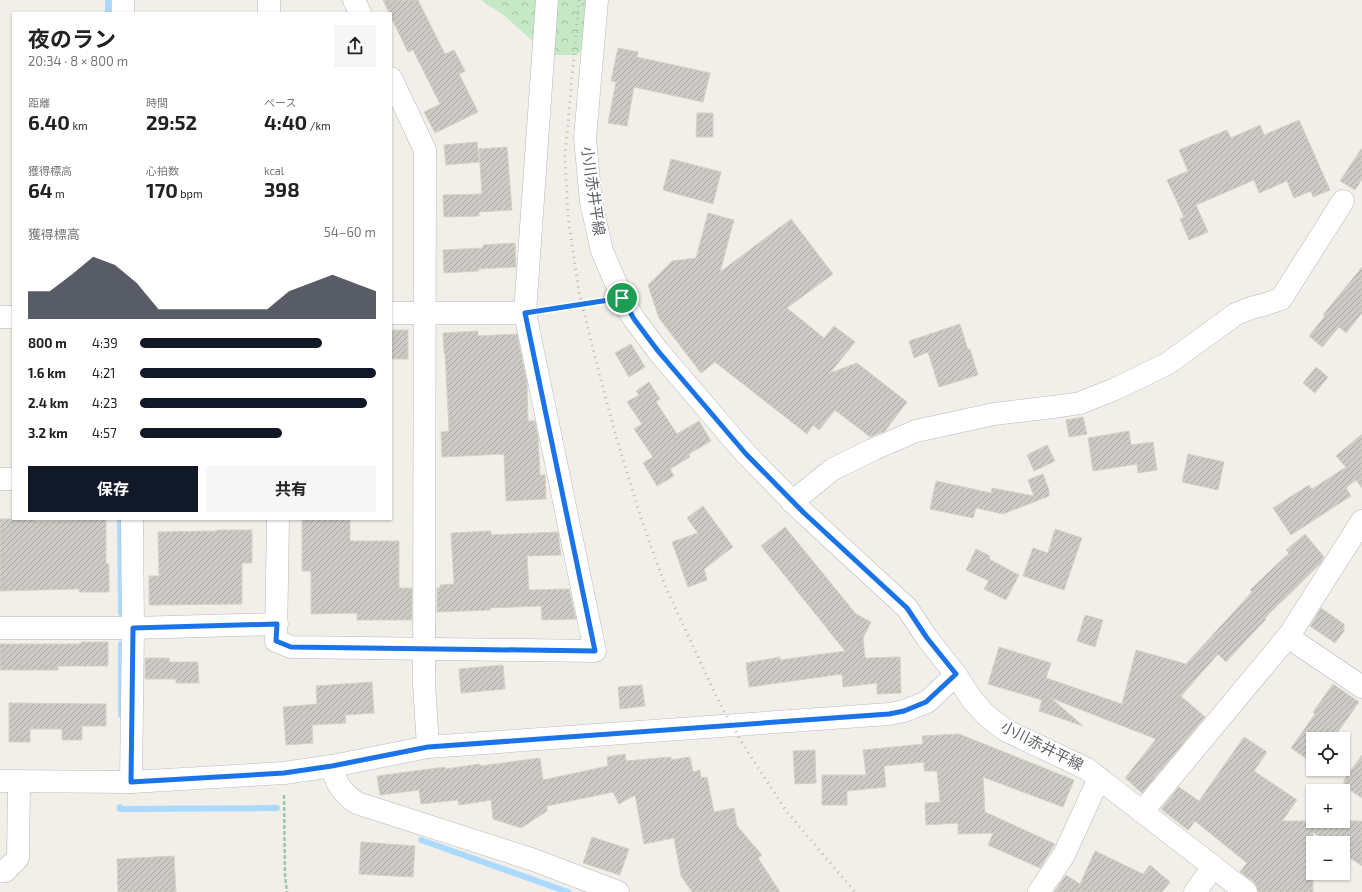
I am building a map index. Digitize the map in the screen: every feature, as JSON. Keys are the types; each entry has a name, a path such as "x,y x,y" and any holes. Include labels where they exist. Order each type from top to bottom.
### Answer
{"street":[{"path":"123,0 124,12"},
{"path":"269,0 269,12"},
{"path":"354,0 360,12"},
{"path":"278,520 276,641 291,647 595,651 525,313 547,0"},
{"name":"小川赤井平線","path":"597,0 585,138 592,202 602,251 622,298 634,319 658,351 746,454 792,502 907,608 927,638 956,674 973,701 987,716 1005,730 1056,755 1075,762 1099,778 1246,892"},
{"path":"392,80 425,150 424,684 428,747"},
{"path":"792,502 833,469 916,431 994,414 1080,403 1115,389 1167,364 1236,314 1281,299 1344,201"},
{"path":"392,313 525,313"},
{"path":"0,317 12,317"},
{"path":"0,479 12,479"},
{"path":"131,782 133,628 132,520"},
{"path":"1142,812 1288,637 1362,521"},
{"path":"0,628 133,628 277,624"},
{"path":"1288,637 1362,687"},
{"path":"0,871 5,871 18,858 9,781 131,782 284,773 332,766 428,747 889,714 904,711 926,702 956,674"},
{"path":"332,766 334,777 346,796 357,803 534,860 618,892"},
{"path":"1039,892 1064,855 1099,778"},
{"path":"1195,892 1213,867"}],"path":[{"path":"525,313 622,298"},
{"path":"284,773 285,876 288,892"}],"green space":[{"path":"481,0 600,0 593,37 577,55 548,55 505,16"}],"building":[{"path":"383,0 418,0 445,54 454,50 465,71 459,74 478,112 435,133 424,112 440,104 413,50 408,52 392,19 392,12 389,12"},
{"path":"618,48 638,52 637,57 710,73 703,102 634,87 627,126 608,123 616,82 611,81"},
{"path":"697,113 713,113 713,137 696,137"},
{"path":"1299,120 1330,190 1313,197 1311,191 1294,198 1287,181 1259,193 1254,180 1196,205 1208,232 1189,240 1180,219 1184,217 1167,180 1188,171 1179,150 1227,130 1231,138 1260,125 1264,135"},
{"path":"477,142 479,162 446,165 444,145"},
{"path":"507,147 512,210 479,212 479,216 444,217 443,195 482,194 479,149"},
{"path":"1362,148 1362,179 1355,190 1340,181"},
{"path":"671,159 721,172 713,204 663,190"},
{"path":"708,213 734,220 720,272 791,219 833,274 787,308 824,338 834,326 855,342 830,373 857,363 907,402 885,431 870,437 835,410 819,430 813,425 807,434 715,362 701,373 659,318 648,285 672,261 696,258"},
{"path":"515,243 516,267 444,273 443,250 483,248 483,245"},
{"path":"1362,267 1362,313 1346,333 1339,327 1322,347 1309,336 1325,316 1323,315"},
{"path":"960,324 978,375 939,387 928,352 914,358 909,341"},
{"path":"392,330 408,330 408,359 392,359"},
{"path":"478,331 478,336 517,334 527,383 528,421 535,421 538,438 540,475 545,475 546,499 506,501 504,454 442,457 441,432 449,431 443,333"},
{"path":"631,344 645,367 629,377 615,353"},
{"path":"1316,367 1328,377 1315,393 1303,383"},
{"path":"649,382 660,399 656,402 677,434 699,421 711,441 689,454 690,457 670,469 674,476 657,486 643,463 653,457 634,429 642,424 627,402 639,395 636,391"},
{"path":"1083,417 1087,434 1069,437 1066,420"},
{"path":"1129,431 1131,445 1153,442 1157,470 1138,473 1137,464 1093,471 1088,438"},
{"path":"1362,434 1362,488 1356,480 1346,488 1351,496 1291,535 1273,508 1309,485 1312,489 1346,467 1336,456"},
{"path":"1047,445 1055,461 1034,471 1027,455"},
{"path":"1188,454 1224,462 1218,490 1182,482"},
{"path":"1043,474 1049,490 1049,496 1003,514 976,508 973,518 930,509 936,481 991,493 992,488 1034,496 1028,480"},
{"path":"703,506 733,547 704,569 707,580 688,587 672,542 698,533 687,518"},
{"path":"0,519 36,521 106,520 106,564 109,564 109,592 79,592 79,589 0,591"},
{"path":"302,520 350,520 350,541 399,541 399,588 412,588 412,620 357,620 357,613 311,614 311,571 302,571"},
{"path":"785,527 856,614 871,622 863,638 865,658 900,657 901,693 877,694 877,683 843,687 842,674 749,687 746,663 780,657 780,660 845,651 761,546"},
{"path":"1055,529 1082,538 1064,590 1023,576 1033,548 1048,553"},
{"path":"252,530 252,563 242,563 242,604 149,605 149,576 159,576 158,532"},
{"path":"491,531 491,535 558,532 561,555 527,556 529,590 569,589 576,619 542,620 541,606 437,612 437,588 440,588 440,585 454,584 451,533"},
{"path":"1305,534 1324,557 1320,564 1265,618 1266,619 1226,662 1218,654 1181,696 1205,717 1142,793 1125,778 1156,739 1051,698 1083,726 1039,711 1042,700 988,684 999,647 1051,663 1046,678 1122,704 1136,650 1186,664 1252,592 1250,590 1289,553 1286,550"},
{"path":"976,549 990,556 989,559 1019,575 1006,600 984,589 989,581 966,570"},
{"path":"1321,608 1344,624 1344,631 1335,643 1310,626"},
{"path":"1085,615 1103,620 1095,647 1077,641"},
{"path":"81,642 108,642 108,666 58,666 58,670 0,670 0,644 81,644"},
{"path":"145,658 169,658 169,662 198,662 199,683 176,683 176,679 145,679"},
{"path":"503,665 505,689 461,693 459,669"},
{"path":"372,682 374,713 345,715 346,723 312,725 313,743 286,745 283,707 317,704 316,686"},
{"path":"1333,684 1359,702 1338,732 1306,732 1306,758 1291,748 1315,714 1313,712"},
{"path":"642,685 645,706 620,709 618,687"},
{"path":"9,703 106,704 106,726 82,726 82,740 62,740 62,729 30,729 30,742 9,742"},
{"path":"959,734 1074,780 1063,807 983,777 985,812 1055,844 1040,868 988,845 993,833 958,834 958,823 926,825 925,803 940,802 937,771 924,771 924,762 884,766 886,787 847,791 847,805 822,805 822,775 866,775 863,750 923,744 922,736"},
{"path":"1244,737 1267,752 1254,771 1297,800 1282,821 1306,821 1306,828 1350,828 1350,821 1362,821 1362,866 1350,858 1350,836 1319,836 1313,832 1313,836 1306,836 1306,880 1313,880 1313,892 1258,892 1254,882 1240,872 1247,863 1195,821 1188,830 1161,809 1179,787 1199,801"},
{"path":"815,750 816,783 795,784 793,751"},
{"path":"625,754 626,761 671,757 671,760 690,757 693,772 700,770 701,778 707,777 714,812 734,808 737,826 762,855 758,858 780,892 692,892 681,876 674,838 644,844 635,795 619,804 613,792 547,806 547,811 521,828 493,819 491,800 459,805 458,800 421,804 419,790 380,795 377,776 445,767 445,769 480,764 480,766 540,758 543,780 608,766 607,757"},
{"path":"1362,755 1362,798 1350,790 1350,784 1344,784 1344,780 1347,776 1350,776 1350,772"},
{"path":"592,837 629,849 620,875 583,863"},
{"path":"361,842 415,846 413,877 359,874"},
{"path":"1095,851 1143,874 1150,865 1170,882 1162,892 1054,892 1066,875 1080,884"},
{"path":"174,856 176,892 118,892 117,859"}],"waterway":[{"path":"108,0 108,12"},
{"path":"120,520 121,613"},
{"path":"121,644 121,715"},
{"path":"120,807 120,809 277,808"},
{"path":"421,840 568,892"}],"railway":[{"path":"579,0 565,156 568,217 579,292 618,443 642,521 666,588 719,702 744,746 787,812 855,892"}],"route":[{"path":"622,298 634,319 658,351 746,454 803,512 907,608 927,638 956,674 921,705 889,714 428,747 332,766 284,773 131,782 133,628 277,624 276,641 291,647 595,651 525,313 622,298"}]}
